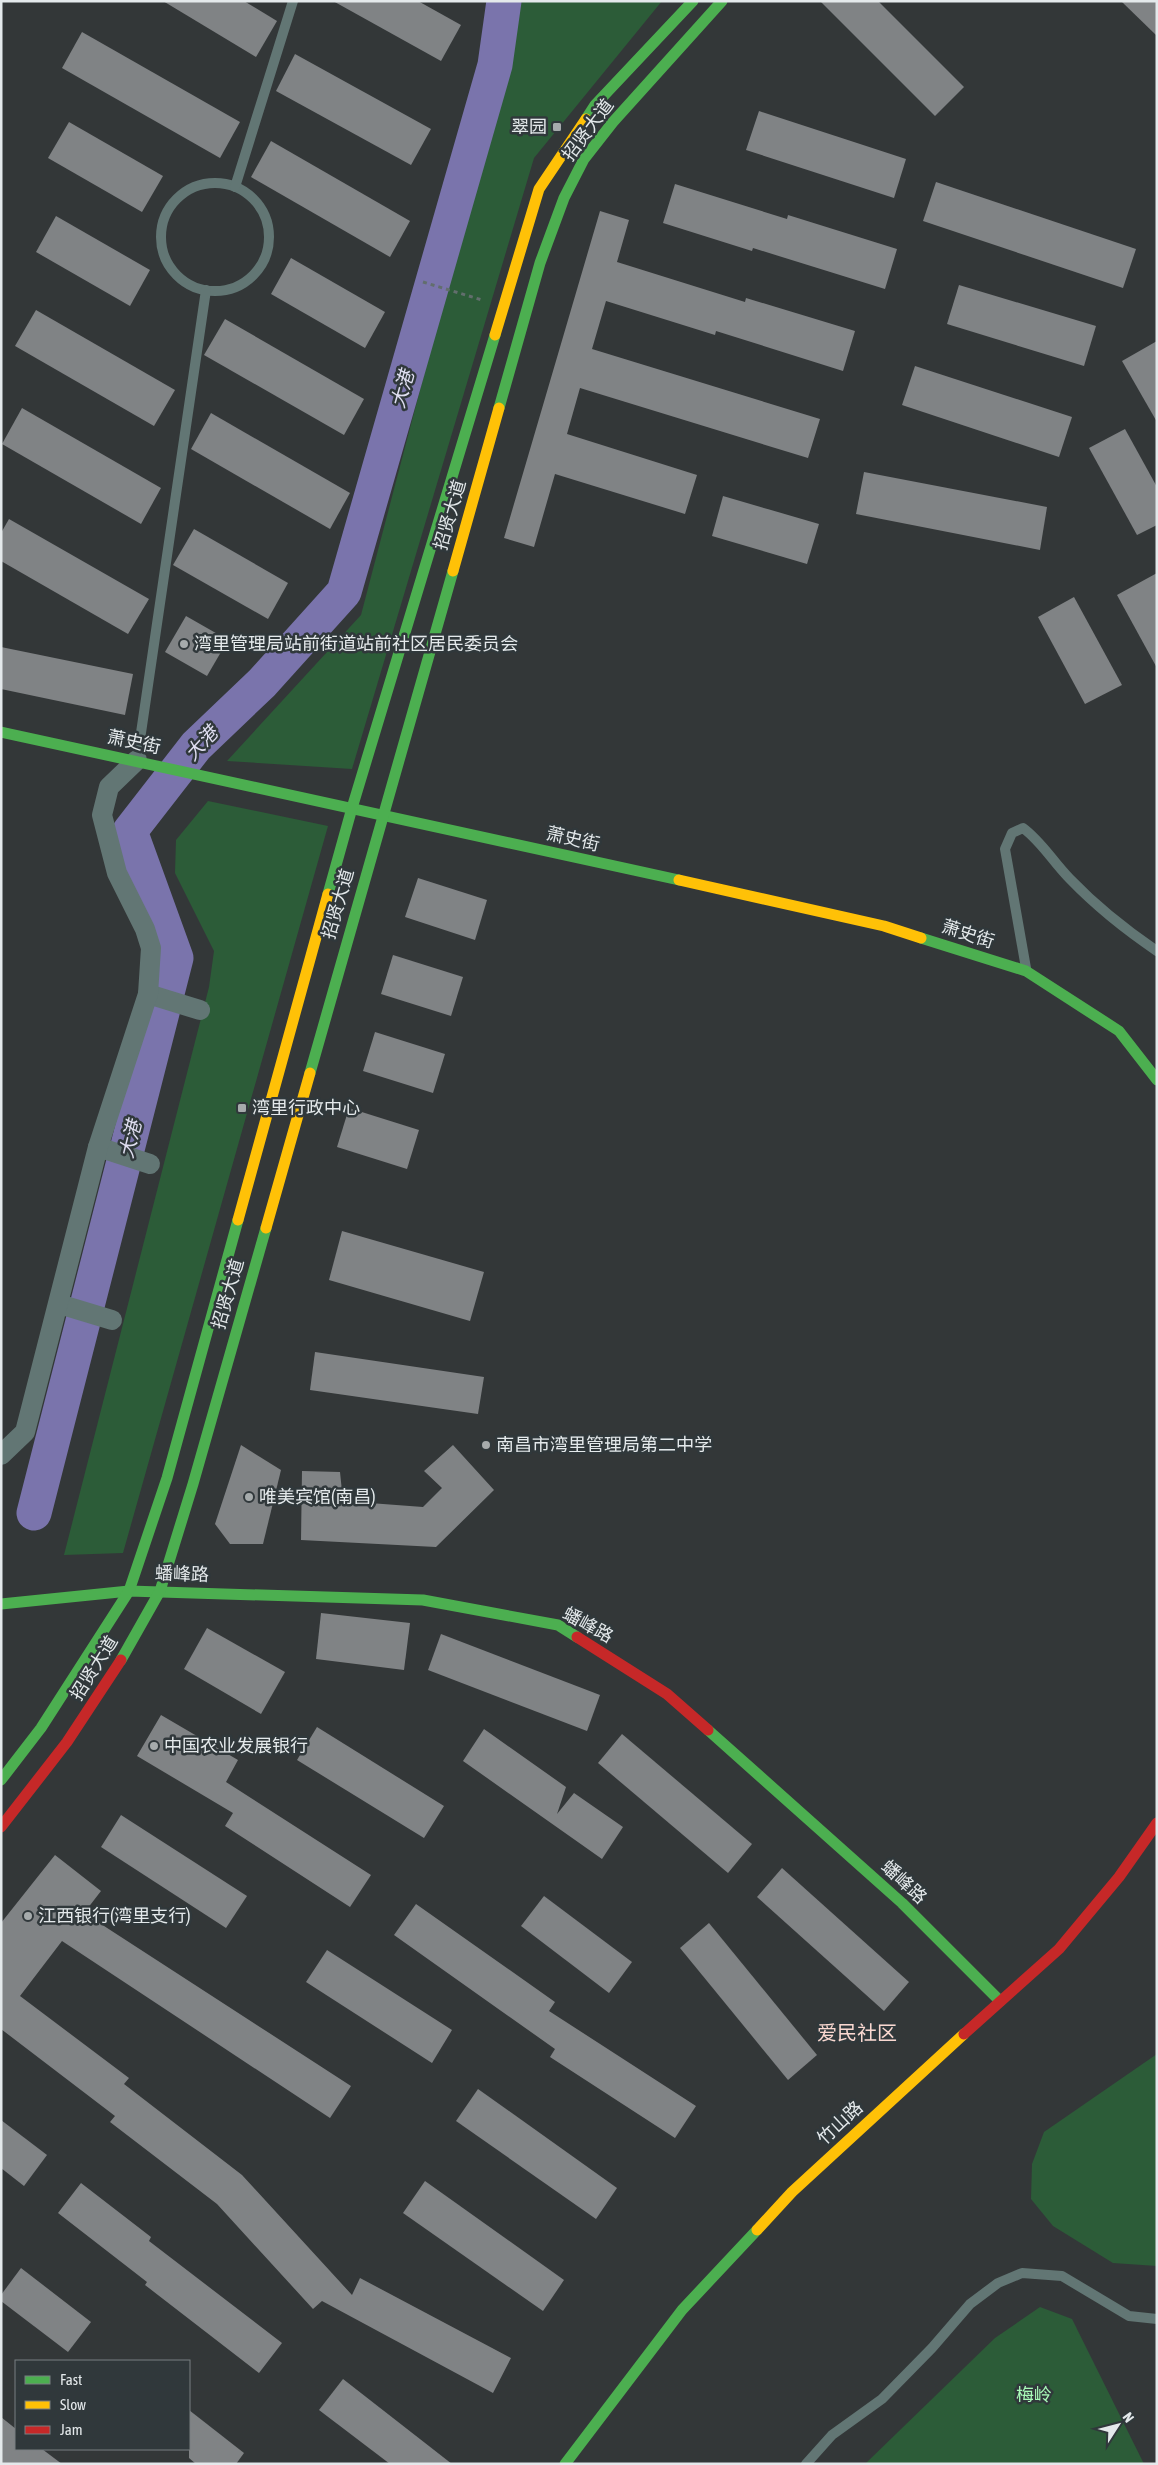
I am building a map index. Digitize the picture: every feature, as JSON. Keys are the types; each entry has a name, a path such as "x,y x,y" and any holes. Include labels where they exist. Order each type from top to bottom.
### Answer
{"main road":[{"name":"招贤大道","path":"1,1827 67,1742 119,1663 160,1591 196,1474 540,263 564,198 584,158 613,122 722,1"},
{"name":"招贤大道","path":"1,1780 41,1728 129,1590 167,1478 352,808 539,189 595,105 690,2"},
{"path":"690,2 705,19"},
{"name":"萧史街","path":"1,732 138,760 884,926 1026,971 1119,1031 1157,1080"},
{"name":"蟠峰路","path":"1,1604 129,1590 423,1600 558,1625 668,1694 902,1903 1000,2001"},
{"name":"竹山路","path":"564,2464 682,2310 792,2192 1059,1949 1119,1877 1157,1823"}],"street":[{"path":"1,1455 25,1432 98,1148 148,994 151,948 145,929 117,873 102,815 109,787 138,760"},
{"path":"148,994 200,1010"},
{"path":"98,1148 150,1164"},
{"path":"59,1304 112,1320"}],"lane":[{"path":"235,187 293,1"},
{"path":"215,183 235,187 252,198 263,214 269,232 267,252 258,270 244,283 225,290 206,290 187,283 172,270 163,252 161,232 166,213 178,197 195,186 215,183"},
{"path":"138,760 206,290"},
{"path":"1026,971 1006,849 1012,833 1023,828 1036,837 1070,879 1127,930 1157,951"},
{"path":"806,2464 832,2435 882,2399 932,2348 970,2304 998,2283 1022,2273 1062,2276 1130,2316 1157,2319"}],"path":[{"path":"423,282 504,307"}],"green space":[{"path":"522,1 662,1 534,158 352,769 227,761 361,615"},
{"path":"208,801 328,826 123,1553 64,1555 209,987 214,951 175,873 176,840"},
{"path":"1157,2054 1157,2266 1113,2263 1053,2226 1031,2199 1032,2164 1044,2132"},
{"name":"梅岭","path":"1040,2307 1072,2319 1144,2464 865,2464 995,2338"}],"building":[{"path":"163,1 244,1 277,21 256,57"},
{"path":"333,1 418,1 461,25 441,61"},
{"path":"820,1 878,1 964,87 935,116"},
{"path":"1121,1 1157,1 1157,36"},
{"path":"82,32 240,122 220,158 62,68"},
{"path":"295,54 431,129 411,165 276,91"},
{"path":"759,111 906,159 894,198 746,150"},
{"path":"69,122 163,176 142,212 48,158"},
{"path":"271,141 410,221 390,257 251,177"},
{"path":"936,182 1136,249 1123,288 923,221"},
{"path":"675,184 787,219 788,215 897,249 885,289 753,248 752,251 663,223"},
{"path":"600,211 629,220 617,262 745,302 746,298 855,331 843,371 716,331 715,335 606,301 592,349 820,419 808,458 580,388 567,434 697,475 685,514 555,474 534,547 504,538"},
{"path":"56,216 150,270 130,306 36,252"},
{"path":"291,258 385,312 365,348 271,294"},
{"path":"959,285 1096,326 1084,366 947,324"},
{"path":"36,310 175,390 154,426 15,346"},
{"path":"225,319 364,399 344,435 204,355"},
{"path":"1157,341 1157,422 1122,361"},
{"path":"915,366 1072,417 1059,457 902,405"},
{"path":"22,408 161,488 141,524 2,444"},
{"path":"211,413 350,493 330,529 191,449"},
{"path":"1125,429 1157,487 1157,525 1137,535 1089,448"},
{"path":"864,472 1047,507 1040,550 856,514"},
{"path":"723,496 819,524 807,564 712,536"},
{"path":"9,519 149,599 128,634 1,561 1,533"},
{"path":"194,529 288,583 268,619 173,565"},
{"path":"1157,573 1157,668 1117,595"},
{"path":"1074,597 1122,685 1085,704 1038,617"},
{"path":"186,616 228,640 207,676 165,652"},
{"path":"1,647 133,674 125,715 1,689"},
{"path":"418,878 487,900 475,940 405,917"},
{"path":"393,955 463,977 451,1016 381,994"},
{"path":"375,1032 445,1054 433,1093 363,1071"},
{"path":"349,1108 419,1130 407,1169 337,1147"},
{"path":"342,1231 484,1272 470,1321 329,1280"},
{"path":"315,1352 484,1377 478,1414 310,1390"},
{"name":"唯美宾馆(南昌)","path":"241,1445 281,1470 263,1544 230,1544 215,1524"},
{"path":"453,1445 494,1490 436,1547 301,1540 302,1471 340,1472 343,1501 423,1507 442,1488 424,1471"},
{"path":"321,1613 410,1623 404,1670 316,1659"},
{"path":"207,1628 285,1672 261,1714 184,1669"},
{"path":"441,1634 600,1695 587,1731 428,1670"},
{"path":"161,1715 238,1760 226,1782 371,1875 350,1907 225,1826 233,1813 137,1756"},
{"path":"317,1727 444,1806 424,1838 297,1760"},
{"path":"484,1729 566,1787 557,1814 574,1793 623,1827 602,1859 463,1761"},
{"path":"622,1734 752,1844 728,1873 598,1763"},
{"path":"121,1815 247,1896 226,1928 101,1847"},
{"path":"55,1855 101,1891 84,1913 351,2086 330,2118 62,1941 20,1996 129,2078 124,2084 242,2175 352,2295 360,2278 511,2358 493,2393 322,2301 313,2309 217,2204 110,2122 115,2116 1,2029 1,1923"},
{"path":"782,1868 909,1982 884,2011 757,1897"},
{"path":"544,1896 632,1962 609,1993 521,1926"},
{"path":"416,1904 555,2002 549,2011 696,2106 675,2138 550,2057 555,2049 394,1935"},
{"path":"709,1923 817,2055 788,2080 680,1948"},
{"path":"327,1950 452,2030 432,2063 306,1982"},
{"path":"478,2089 617,2188 596,2219 456,2121"},
{"path":"1,2120 47,2155 24,2186 1,2168"},
{"path":"425,2181 564,2280 543,2311 403,2213"},
{"path":"81,2183 151,2237 149,2241 282,2343 259,2373 145,2285 147,2282 58,2213"},
{"path":"21,2268 91,2322 68,2352 1,2301 1,2295"},
{"path":"343,2379 452,2464 390,2464 319,2410"},
{"path":"190,2411 244,2453 236,2464 196,2464 189,2458"},
{"path":"1,2417 15,2428 15,2450 43,2450 62,2464 1,2464"}],"waterway":[{"name":"大港","path":"34,1513 176,958 130,831 196,746 262,683 344,592 495,65 504,1"}],"traffic: fast":[{"path":"586,119 595,105 693,1"},
{"path":"499,408 540,263 564,198 584,159 613,122 722,1"},
{"path":"328,894 352,808 495,335"},
{"path":"310,1073 453,571"},
{"path":"1,732 679,880"},
{"path":"921,938 1026,971 1119,1031 1157,1080"},
{"path":"1,1780 41,1728 129,1591 167,1478 238,1220"},
{"path":"121,1660 160,1591 193,1484 266,1228"},
{"path":"1,1604 129,1591 423,1600 558,1625 577,1637"},
{"path":"708,1730 902,1903 1000,2001"},
{"path":"565,2464 682,2310 757,2230"}],"traffic: slow":[{"path":"495,335 539,189 586,119"},
{"path":"453,571 499,408"},
{"path":"679,880 884,926 921,938"},
{"path":"238,1220 328,894"},
{"path":"266,1228 310,1073"},
{"path":"757,2230 792,2192 964,2034"}],"traffic: jam":[{"path":"577,1637 667,1694 708,1730"},
{"path":"1,1827 67,1742 121,1660"},
{"path":"964,2034 1059,1949 1119,1877 1157,1823"}],"place":[{"name":"翠园","path":"557,127"},
{"name":"湾里管理局站前街道站前社区居民委员会","path":"184,644"},
{"name":"湾里行政中心","path":"242,1108"},
{"name":"南昌市湾里管理局第二中学","path":"486,1445"},
{"name":"唯美宾馆(南昌)","path":"249,1497"},
{"name":"中国农业发展银行","path":"154,1746"},
{"name":"江西银行(湾里支行)","path":"28,1916"}],"district":[{"name":"爱民社区","path":"857,2033"}]}
